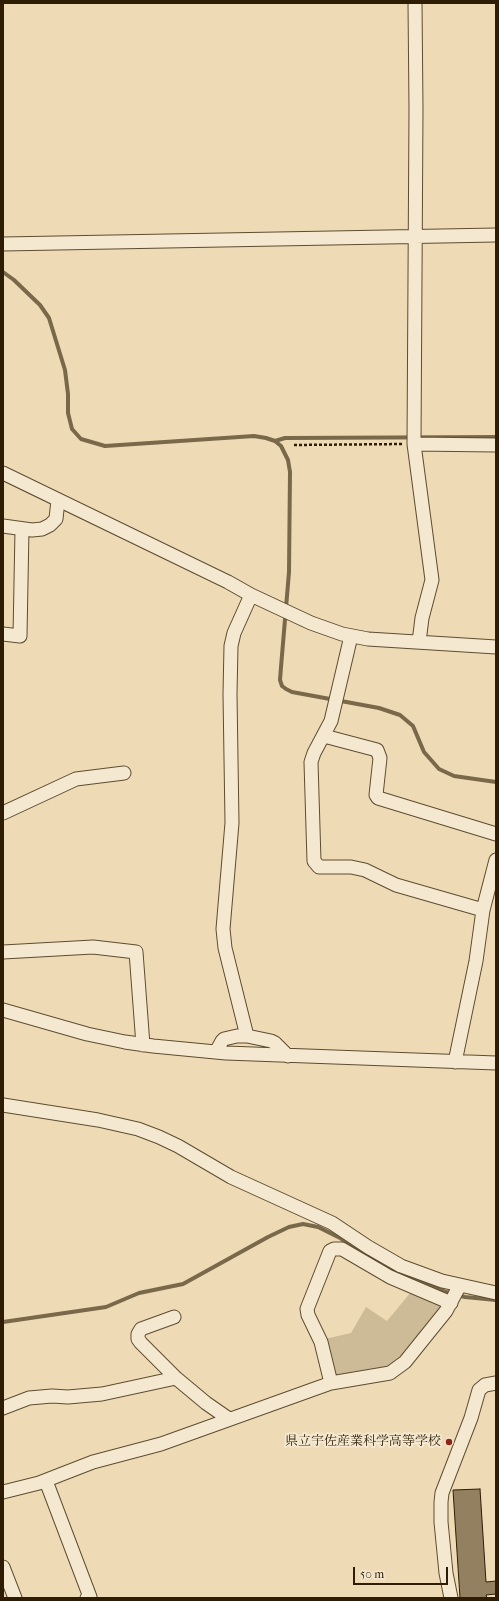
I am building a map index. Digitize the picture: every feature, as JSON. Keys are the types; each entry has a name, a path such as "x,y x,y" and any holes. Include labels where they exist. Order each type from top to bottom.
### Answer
{"street":[{"path":"415,3 416,109 414,237 414,444 432,580 422,618 419,642"},
{"path":"3,244 496,235"},
{"path":"414,444 496,445"},
{"path":"3,473 306,621 351,636 368,639 496,647"},
{"path":"3,526 22,529 42,529 50,525 56,519 58,500"},
{"path":"3,634 20,636 22,529"},
{"path":"247,1036 225,948 223,929 232,823 230,694 231,646 234,633 251,595"},
{"path":"351,636 332,722 314,753 311,762 314,861 322,867 351,867 365,870 396,885 483,910"},
{"path":"324,736 377,750 380,758 376,795 378,798 496,834"},
{"path":"3,813 76,779 124,773"},
{"path":"455,1062 476,961 483,910 496,860"},
{"path":"3,952 94,946 136,952 143,1045"},
{"path":"3,1010 87,1034 143,1045 216,1052 288,1056 496,1063"},
{"path":"216,1052 224,1039 237,1036 247,1036 271,1041 288,1056"},
{"path":"3,1105 98,1120 138,1129 159,1137 178,1146 212,1167 237,1180 332,1223 368,1247 401,1266 429,1277 460,1286 496,1293"},
{"path":"331,1383 321,1342 308,1315 307,1309 330,1251 334,1249 342,1249 390,1277 451,1303"},
{"path":"3,1492 46,1481 93,1462 161,1444 331,1383 390,1373 405,1362 451,1303 460,1286"},
{"path":"174,1317 141,1329 138,1334 138,1338 141,1343 176,1378 206,1403 229,1419"},
{"path":"3,1408 29,1398 74,1397 102,1394 176,1378"},
{"path":"451,1598 446,1573 442,1522 442,1493 471,1418 479,1390 485,1385 496,1383"},
{"path":"46,1481 90,1597 87,1598"},
{"path":"3,1567 15,1598"}],"path":[{"path":"294,445 414,444"}],"shaded area":[{"path":"411,1292 441,1305 443,1311 394,1364 378,1370 352,1372 334,1377 325,1339 351,1333 366,1307 387,1321"}],"building":[{"path":"480,1489 486,1582 496,1581 496,1594 486,1595 487,1598 460,1598 453,1490"}],"waterway":[{"path":"3,272 14,280 40,305 49,318 65,370 68,394 68,413 72,429 81,439 105,446 254,436 275,441 281,446 288,460 290,472 289,572 280,680 282,686 292,692 379,708 400,715 413,726 424,752 439,769 454,776 496,782"},
{"path":"275,441 285,438 496,437"},
{"path":"3,1322 106,1307 139,1293 183,1284 268,1237 289,1227 303,1224 318,1227 340,1238 358,1251"},
{"path":"376,1261 409,1277 446,1292 465,1297 496,1300"}],"place":[{"name":"県立宇佐産業科学高等学校","path":"449,1442"}]}
